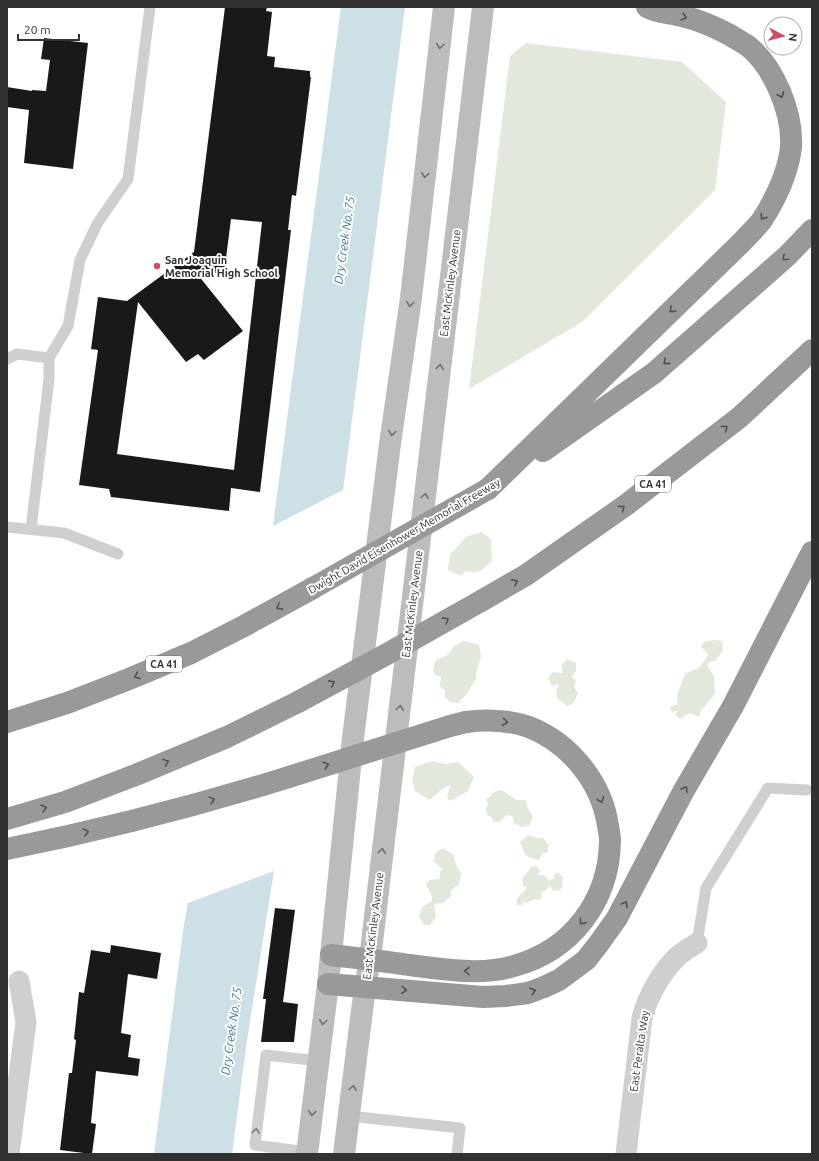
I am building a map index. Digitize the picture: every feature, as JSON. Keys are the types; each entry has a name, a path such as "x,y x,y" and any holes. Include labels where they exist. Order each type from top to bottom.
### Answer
{"highway":[{"path":"488,489 742,242 762,220 774,199 785,174 791,146 789,123 785,103 776,83 764,64 748,46 708,24 682,16 654,11 647,7"},
{"name":"Dwight David Eisenhower Memorial Freeway","path":"7,722 67,703 191,653 313,588 488,489 654,373 787,256 812,230"},
{"name":"CA 41","path":"7,818 65,802 227,738 387,654 526,575 626,505 740,416 812,350"},
{"path":"328,984 483,997 506,996 528,993 544,987 559,980 586,960 617,918 683,792 733,706 812,552"},
{"path":"7,849 57,839 230,796 466,722 484,720 507,721 528,727 546,736 564,748 591,779 601,797 607,819 610,840 608,863 603,886 583,921 568,938 550,951 531,960 513,966 491,970 471,971 450,970 331,955"}],"main road":[{"path":"307,1153 328,984 353,738 390,444 411,298 444,7"},
{"name":"East McKinley Avenue","path":"344,1154 365,987 370,960 483,7"}],"street":[{"name":"East Peralta Way","path":"626,1154 642,1018 652,990 670,965 678,956 696,943"},
{"path":"9,1143 26,1022 13,978"}],"lane":[{"path":"31,529 49,380 49,358 68,326 80,260 97,224 128,179 150,7"},
{"path":"7,359 17,354 49,358"},
{"path":"7,527 64,533 118,554"},
{"path":"696,943 706,888 768,788 807,790"},
{"path":"307,1153 255,1145 266,1055 319,1061"},
{"path":"349,1116 460,1128 457,1154"}],"shaded area":[{"path":"526,43 682,62 726,102 715,190 582,322 469,389 510,56"},
{"path":"481,532 491,539 492,561 478,572 466,571 461,576 448,570 450,555 466,537"},
{"path":"714,640 722,641 723,651 715,661 709,662 707,666 714,676 715,694 701,711 699,717 690,713 680,719 675,715 677,711 672,712 670,708 678,704 677,695 685,674 700,667 708,655 701,646 704,642"},
{"path":"464,641 479,645 481,656 476,673 476,679 466,695 458,703 451,702 445,698 445,690 441,688 440,685 441,677 435,675 433,669 436,660 448,655 454,646"},
{"path":"567,659 576,663 576,671 572,677 576,681 574,687 578,693 574,703 567,706 557,698 556,690 559,684 552,686 548,678 553,672 563,673 562,664"},
{"path":"432,761 446,764 458,762 474,777 468,791 450,801 447,798 450,785 442,789 430,800 415,791 412,781 415,767"},
{"path":"502,790 516,800 526,800 528,809 533,816 530,825 521,827 514,823 512,816 507,815 499,822 493,822 492,817 487,815 486,808 488,805 486,799 491,796 493,792"},
{"path":"528,835 543,838 549,845 547,853 543,853 539,860 528,857 523,850 520,842"},
{"path":"442,848 453,854 457,867 461,873 459,885 451,890 451,896 443,903 434,904 436,917 430,925 424,925 419,917 422,907 432,901 431,893 426,885 429,880 440,879 440,872 443,869 434,862 435,854"},
{"path":"536,866 540,870 538,875 544,875 549,881 554,878 554,874 559,873 563,877 562,887 559,891 552,890 550,885 545,891 541,892 542,896 540,900 536,899 526,903 524,901 522,905 517,905 517,898 526,890 526,887 523,886 522,879 531,867"}],"water":[{"name":"Dry Creek No. 75","path":"341,7 405,7 343,490 273,526"},
{"name":"Dry Creek No. 75","path":"274,871 247,1040 232,1154 154,1154 188,903"}],"building":[{"path":"225,7 267,7 266,11 272,12 267,56 275,57 274,67 310,71 311,77 296,196 292,195 288,230 291,230 260,492 231,488 229,511 111,497 109,489 79,485 98,350 91,349 98,297 127,301 194,252","holes":["231,219 262,222 234,470 117,454 138,302 186,362 198,354 204,360 243,331 194,270 224,274"]},
{"path":"44,38 88,43 73,169 24,163 29,110 7,107 7,87 32,91 46,91 50,60 41,59"},
{"path":"275,908 295,910 283,1002 298,1004 294,1042 261,1042 266,999 263,999"},
{"path":"111,945 161,953 157,979 128,974 121,1033 131,1035 128,1057 140,1059 138,1076 96,1071 91,1123 96,1124 92,1154 60,1150 69,1073 72,1073 76,1040 74,1039 79,992 84,993 91,950 110,953"}],"place":[{"name":"San Joaquin Memorial High School","path":"157,266"}]}
